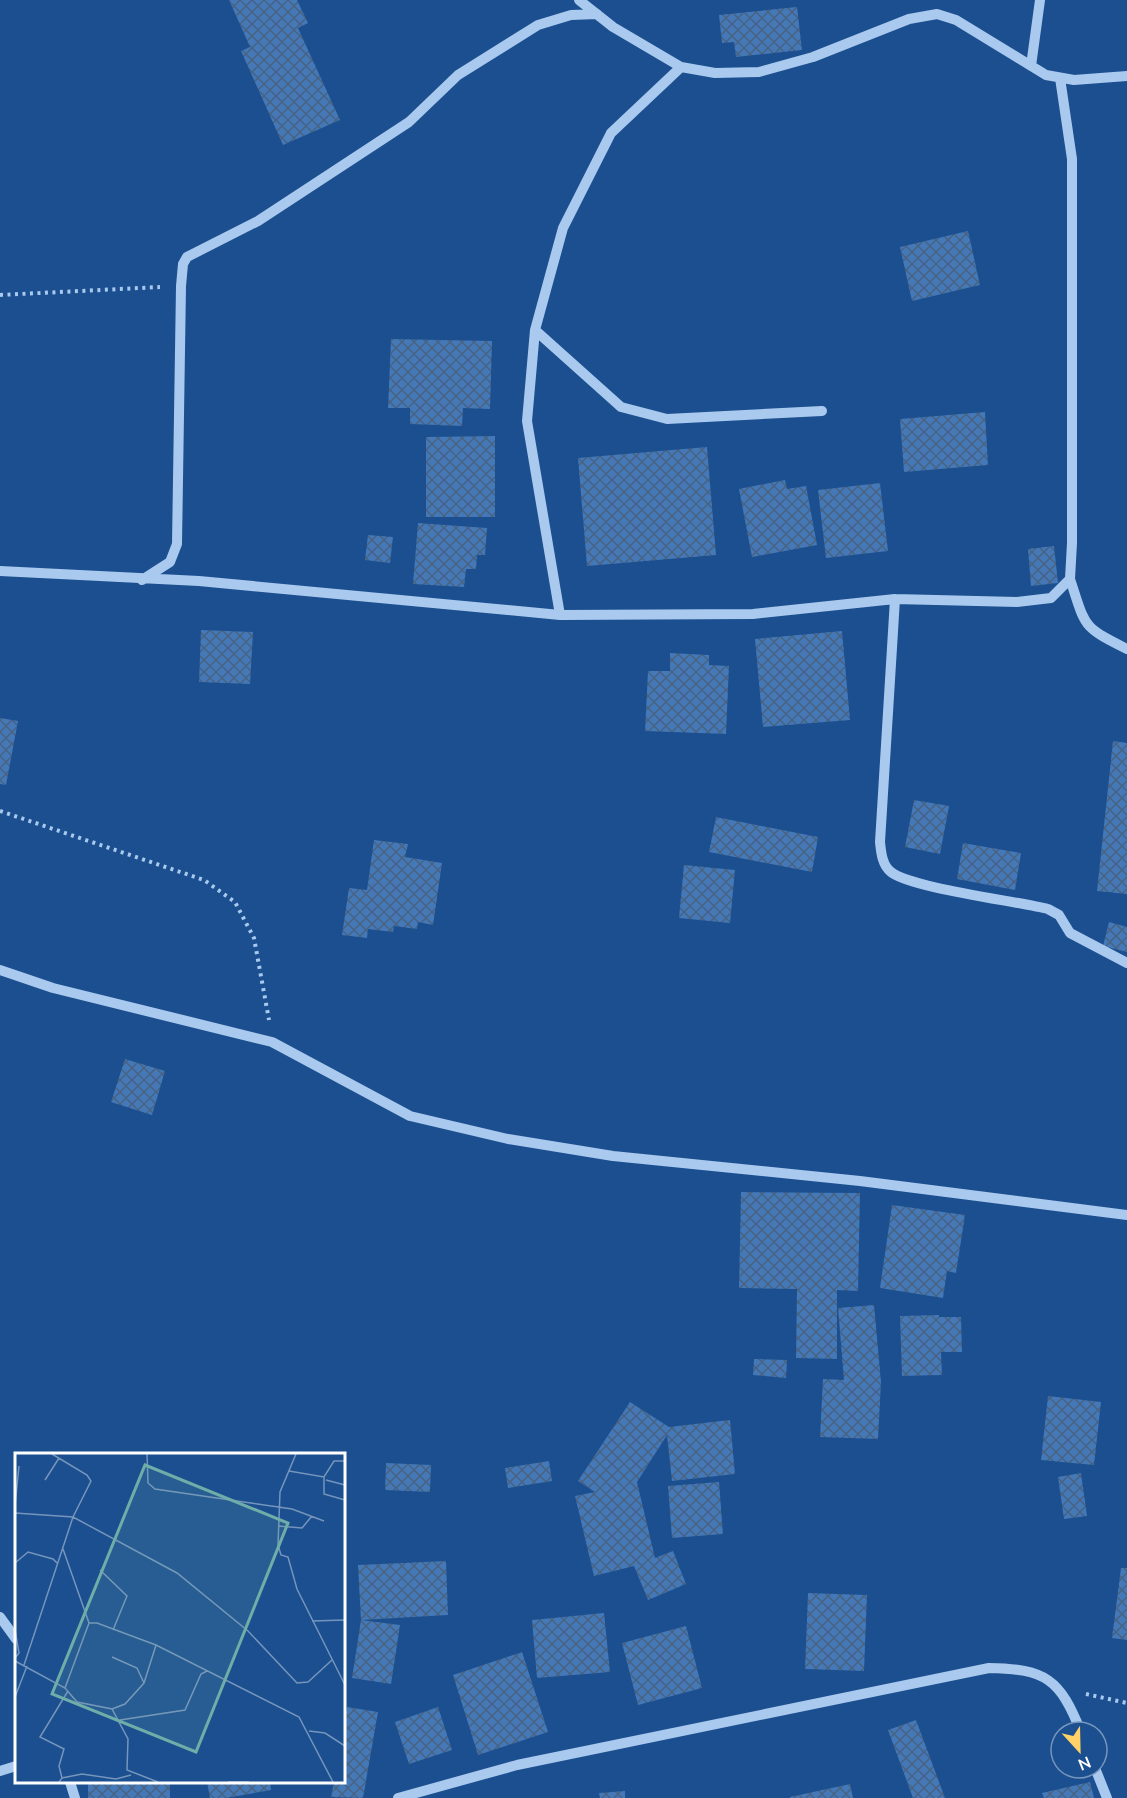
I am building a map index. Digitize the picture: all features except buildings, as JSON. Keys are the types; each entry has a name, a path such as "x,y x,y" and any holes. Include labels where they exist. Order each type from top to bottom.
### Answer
{"street":[{"path":"579,0 613,27 681,67 715,74 759,72 813,57 909,19 937,14 956,20 1046,75 1074,80 1127,76"},
{"path":"1031,66 1040,0"},
{"path":"142,580 170,562 177,544 181,286 183,264 192,252 258,221 409,122 458,75 550,20 571,15 597,14"},
{"path":"560,615 527,421 535,330 563,228 611,133 681,67"},
{"path":"1060,78 1072,159 1070,579 1083,618 1091,631 1127,649"},
{"path":"535,330 621,406 667,419 822,411"},
{"path":"0,571 142,580 199,581 560,615 753,614 895,599 1017,602 1051,598 1070,579"},
{"path":"895,599 880,842 887,867 892,873 922,884 1048,909 1059,915 1070,933 1127,963"},
{"path":"0,970 53,988 272,1042 410,1116 508,1139 613,1156 860,1181 1127,1215"},
{"path":"0,1617 15,1638"},
{"path":"398,1798 517,1765 989,1668 1022,1669 1039,1674 1059,1688 1075,1720"},
{"path":"0,1772 15,1766"},
{"path":"1100,1780 1107,1798"},
{"path":"70,1783 75,1798"}],"path":[{"path":"0,295 181,286"},
{"path":"0,811 204,880 236,902 254,938 264,982 272,1042"},
{"path":"1059,1688 1127,1703"}]}
